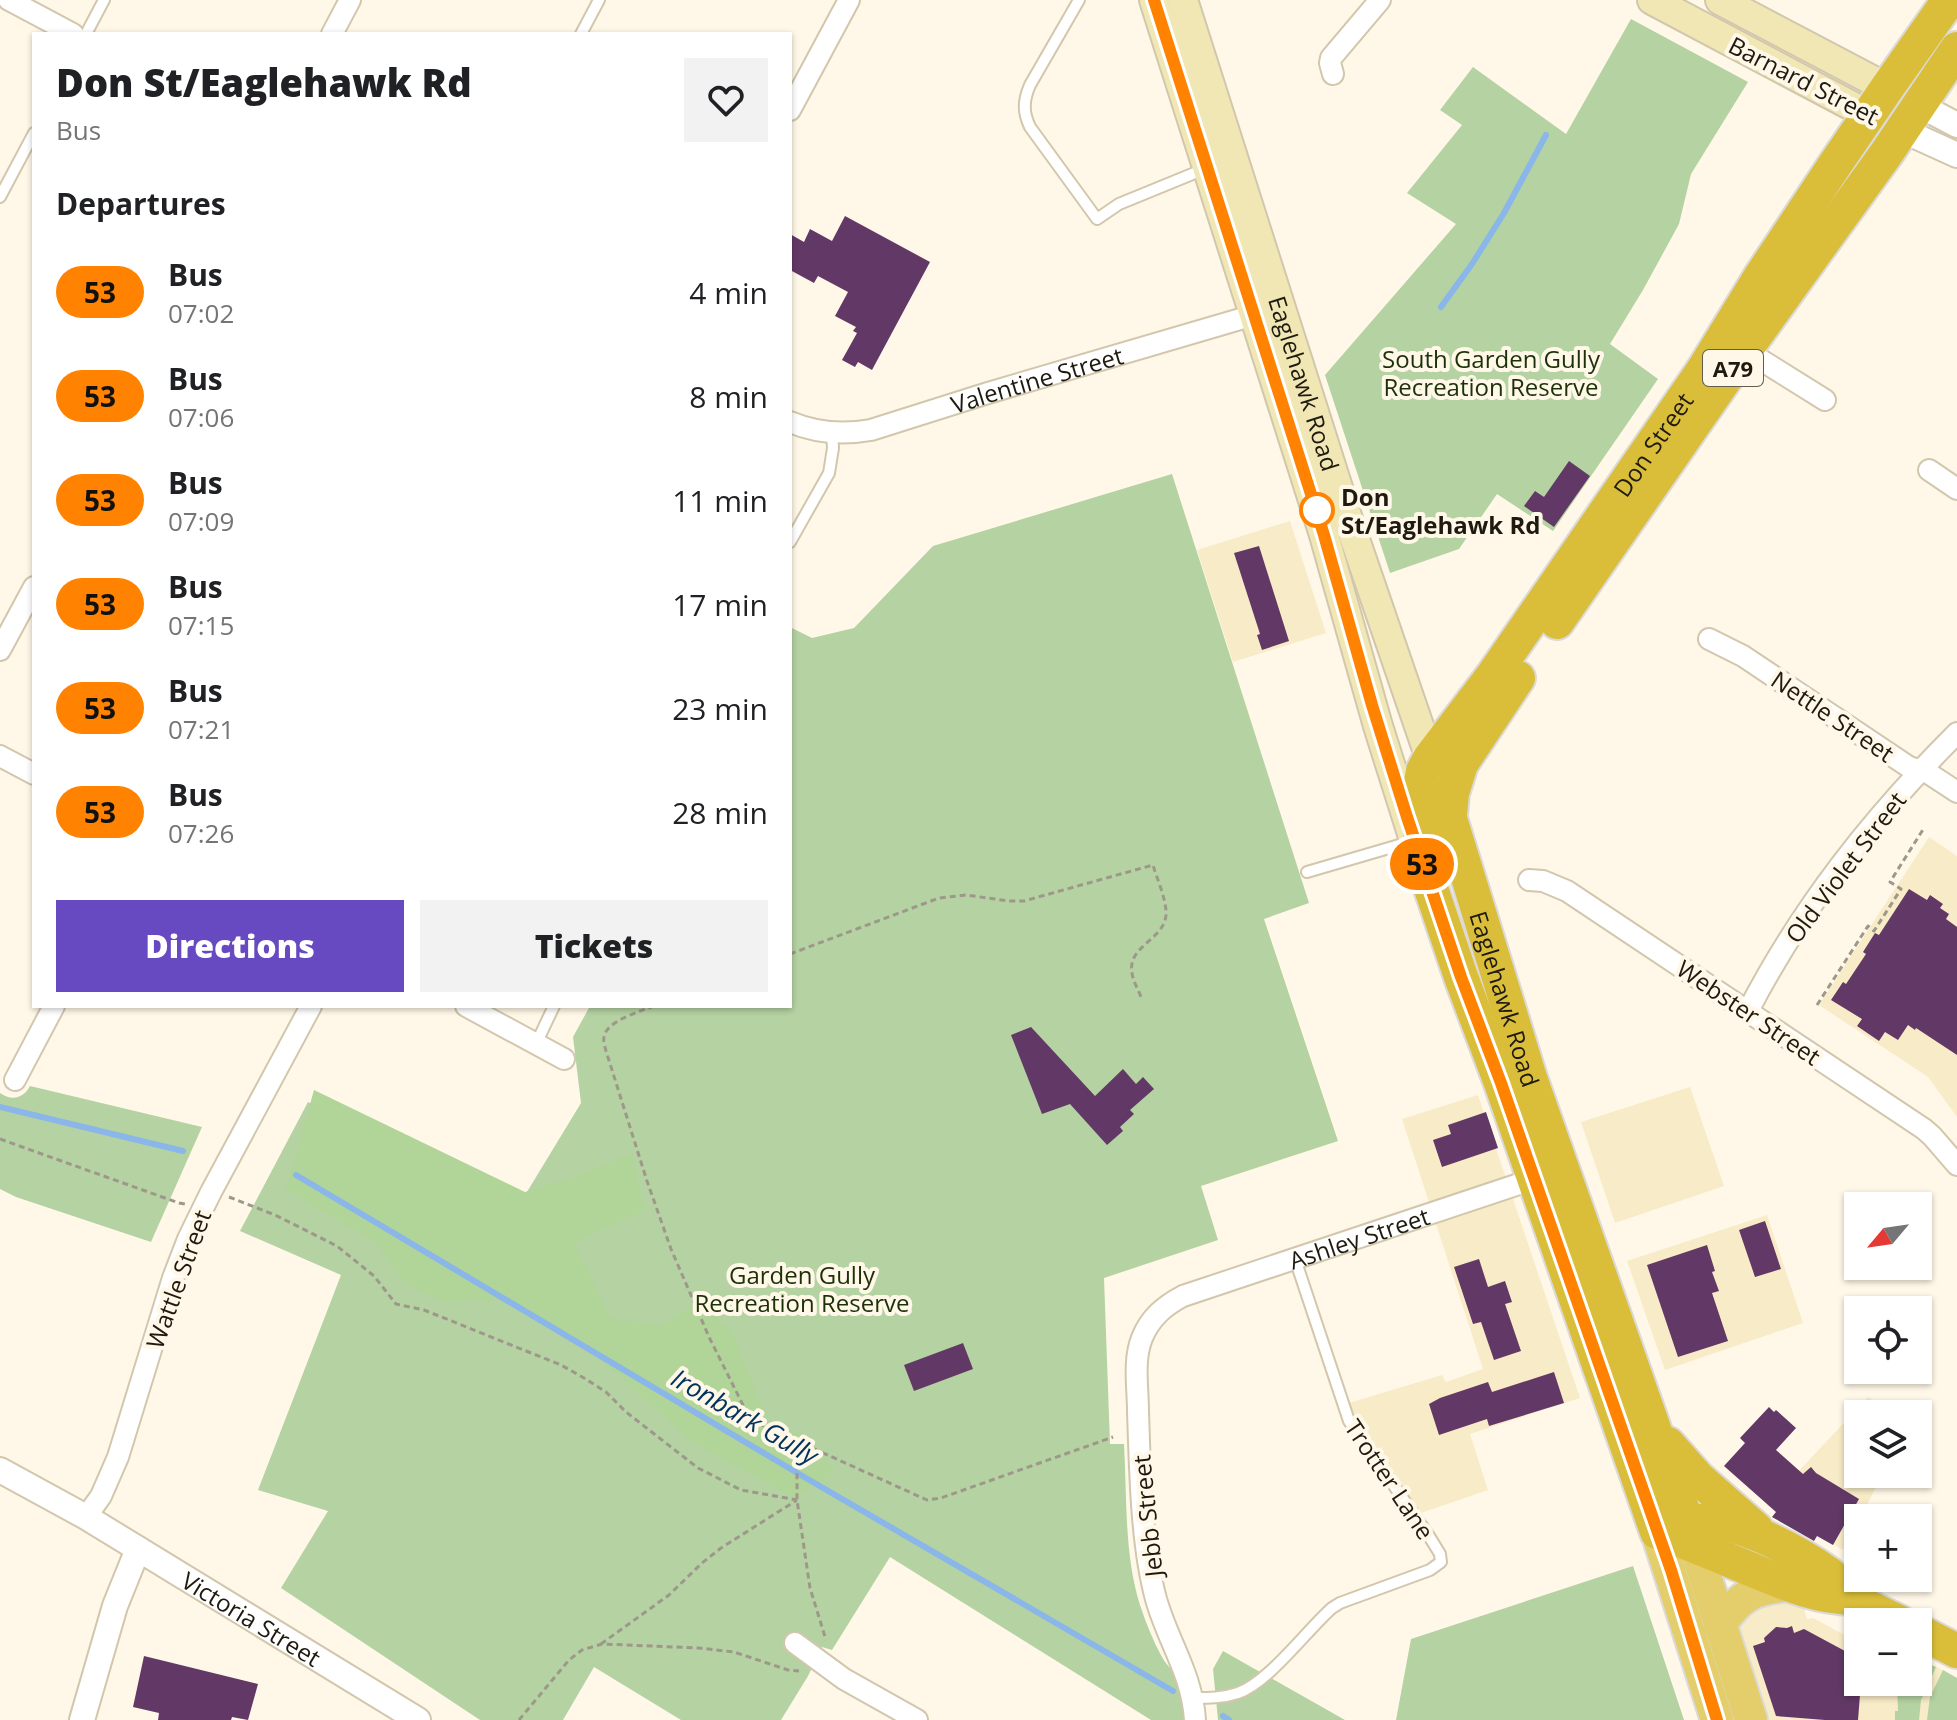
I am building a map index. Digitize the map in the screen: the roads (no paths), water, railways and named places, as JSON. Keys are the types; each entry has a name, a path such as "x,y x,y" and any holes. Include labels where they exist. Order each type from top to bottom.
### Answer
{"highway":[{"name":"Don Street","path":"1417,849 1420,787 1430,758 1494,674 1704,369 1836,163 1949,0"},
{"path":"1924,34 1956,52"},
{"name":"Don Street","path":"1450,815 1456,776 1468,751 1745,350 1956,52"},
{"name":"Barnard Street","path":"1878,101 1910,117"},
{"path":"1836,163 1866,182"},
{"name":"Eaglehawk Road","path":"1430,758 1530,1078 1548,1175 1674,1532"},
{"name":"Eaglehawk Road","path":"1417,849 1493,1062 1548,1175 1647,1409 1674,1532"},
{"path":"1647,1409 1685,1465 1770,1540"},
{"path":"1674,1532 1712,1521 1770,1540 1834,1578 1852,1598 1872,1608"},
{"path":"1674,1532 1789,1585 1826,1596 1852,1598"},
{"path":"1932,1638 1957,1651"}],"main road":[{"name":"Eaglehawk Road","path":"1154,0 1208,168 1347,516 1430,758"},
{"name":"Eaglehawk Road","path":"1183,0 1320,521 1417,849"},
{"name":"Barnard Street","path":"1652,0 1878,101"},
{"name":"Barnard Street","path":"1733,6 1878,101"},
{"path":"1372,705 1386,698 1401,675"},
{"name":"Eaglehawk Road","path":"1674,1532 1720,1625 1751,1720"},
{"name":"Eaglehawk Road","path":"1674,1532 1717,1720"},
{"path":"1720,1625 1745,1596 1762,1589 1789,1585"}],"street":[{"path":"9,0 69,32"},
{"path":"333,32 350,0"},
{"path":"792,106 849,0"},
{"path":"1333,74 1331,58 1380,0"},
{"name":"Barnard Street","path":"1910,117 1957,125"},
{"name":"Barnard Street","path":"1910,117 1957,155"},
{"name":"Valentine Street","path":"792,423 832,432 859,432 881,427 962,400 1267,311"},
{"path":"1745,350 1825,400"},
{"path":"1929,470 1957,489"},
{"path":"0,650 32,591"},
{"name":"Nettle Street","path":"1709,639 1743,656 1909,767 1933,775 1957,792"},
{"name":"Old Violet Street","path":"1748,1011 1778,955 1819,893 1879,816 1957,733"},
{"path":"0,756 32,773"},
{"name":"Webster Street","path":"1529,880 1543,881 1567,891 1748,1011 1924,1129 1957,1165"},
{"path":"15,1080 53,1008"},
{"name":"Wattle Street","path":"86,1517 101,1496 118,1457 188,1239 310,1008"},
{"path":"470,1008 564,1059"},
{"name":"Ashley Street","path":"1159,1311 1183,1296 1548,1175"},
{"name":"Jebb Street","path":"1159,1311 1142,1338 1137,1367 1145,1529 1155,1595 1185,1670 1195,1720"},
{"name":"Victoria Street","path":"0,1470 86,1517 418,1720"},
{"path":"82,1720 115,1606 138,1549"},
{"path":"795,1643 826,1667 917,1720"}],"lane":[{"path":"87,32 104,0"},
{"path":"582,32 599,0"},
{"path":"1079,0 1030,85 1024,98 1024,109 1030,127 1097,219 1119,204 1208,168"},
{"path":"0,197 32,137"},
{"path":"792,538 829,473 832,432"},
{"path":"1307,872 1417,849"},
{"path":"536,1044 553,1008"},
{"name":"Trotter Lane","path":"1193,1698 1214,1698 1246,1689 1266,1675 1332,1608 1430,1570 1441,1562 1429,1536 1349,1421 1295,1259"}],"waterway":[{"path":"1441,307 1504,213 1546,135"},
{"name":"Ironbark Gully","path":"0,1107 183,1151"},
{"name":"Ironbark Gully","path":"296,1175 799,1474 1173,1691"},
{"name":"Ironbark Gully","path":"1223,1716 1229,1720"}],"place":[{"name":"Don St/Eaglehawk Rd","path":"1317,510"}],"park label":[{"name":"South Garden Gully Recreation Reserve","path":"1491,372"},
{"name":"Garden Gully Recreation Reserve","path":"802,1288"}]}
